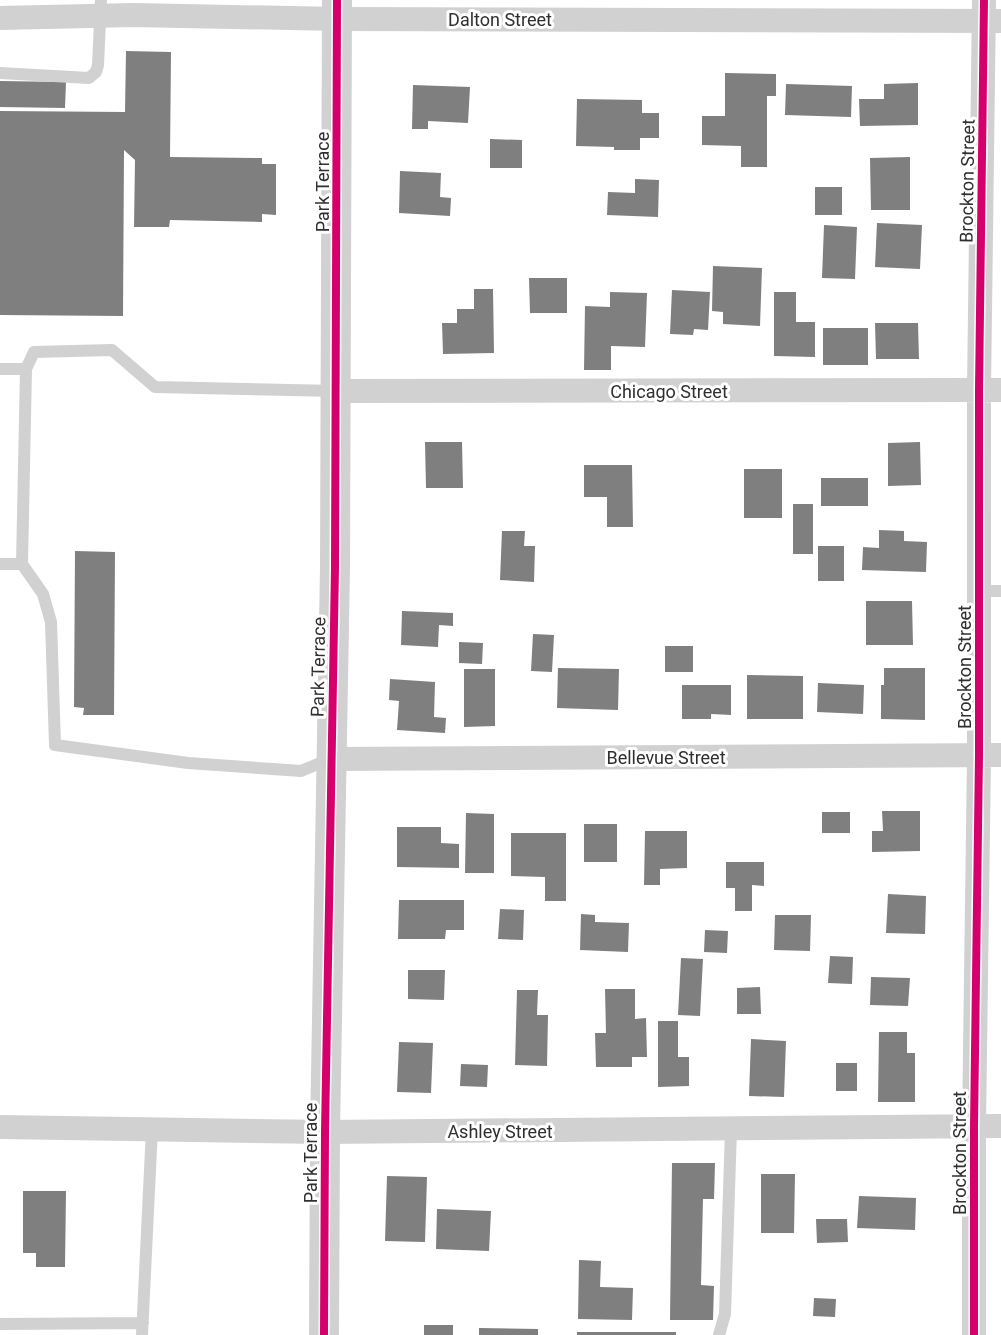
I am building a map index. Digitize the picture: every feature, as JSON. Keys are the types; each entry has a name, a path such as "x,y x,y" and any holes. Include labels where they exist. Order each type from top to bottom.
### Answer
{"street":[{"name":"Dalton Street","path":"0,18 101,8 989,14"},
{"name":"Park Terrace","path":"324,1335 330,759 337,391 337,9"},
{"name":"Brockton Street","path":"974,1335 974,1127 990,755 989,14"},
{"name":"Chicago Street","path":"337,391 990,390"},
{"name":"Bellevue Street","path":"330,759 990,755"},
{"name":"Ashley Street","path":"0,1127 325,1132 1001,1126"}],"lane":[{"path":"0,74 89,78 96,72 98,65 101,8"},
{"path":"330,759 301,771 188,763 55,745 51,622 43,594 22,564 26,369 34,352 112,350 155,387 337,391"},
{"path":"0,369 26,369"},
{"path":"0,564 22,564"},
{"path":"0,1324 143,1329 152,1129"},
{"path":"719,1335 725,1314 731,1129"}],"building":[{"path":"126,51 171,52 170,157 262,158 262,164 276,164 276,215 262,214 262,222 170,220 169,227 134,227 135,160 124,150 123,316 0,315 0,111 125,112"},
{"path":"725,73 776,74 776,96 767,96 767,167 741,167 741,146 702,145 702,116 725,116"},
{"path":"0,81 66,82 65,108 0,107"},
{"path":"918,83 918,125 860,126 859,99 884,99 884,84"},
{"path":"786,84 852,86 851,117 785,115"},
{"path":"413,85 470,87 468,123 428,121 428,129 412,129"},
{"path":"577,99 642,100 642,113 659,113 659,138 640,138 640,150 576,146"},
{"path":"490,139 522,140 522,168 490,168"},
{"path":"910,157 910,210 871,210 870,158"},
{"path":"400,171 441,173 440,197 451,198 450,216 399,213"},
{"path":"635,179 659,180 658,217 607,215 608,192 635,193"},
{"path":"815,187 842,187 842,215 815,215"},
{"path":"877,223 922,225 920,269 875,267"},
{"path":"824,225 857,227 855,279 822,278"},
{"path":"713,266 762,268 760,326 723,324 723,312 712,311"},
{"path":"529,278 567,278 567,313 530,313"},
{"path":"474,289 493,289 494,353 443,354 442,323 457,323 457,309 474,309"},
{"path":"672,290 710,292 708,330 694,329 693,335 670,334"},
{"path":"610,292 647,293 645,347 611,346 611,370 584,370 585,306 610,307"},
{"path":"774,292 796,292 796,322 815,322 815,357 774,356"},
{"path":"875,323 918,323 919,359 876,359"},
{"path":"823,328 868,328 868,365 823,365"},
{"path":"425,442 462,442 463,488 426,488"},
{"path":"920,442 921,485 888,486 888,443"},
{"path":"584,465 632,465 633,527 607,527 607,497 584,497"},
{"path":"744,469 782,469 782,518 744,518"},
{"path":"821,478 868,478 868,506 821,506"},
{"path":"793,504 813,504 813,554 793,554"},
{"path":"879,530 904,531 904,541 927,542 926,572 862,570 863,547 879,548"},
{"path":"502,531 525,531 524,546 535,546 534,582 500,580"},
{"path":"818,546 844,546 844,581 818,581"},
{"path":"75,551 115,552 114,715 83,715 84,708 74,707"},
{"path":"866,601 912,601 913,645 866,645"},
{"path":"402,611 453,613 453,626 439,625 438,647 401,645"},
{"path":"533,634 554,635 552,672 531,671"},
{"path":"459,642 483,643 482,664 459,663"},
{"path":"665,646 693,646 693,672 665,672"},
{"path":"558,668 619,669 618,710 557,708"},
{"path":"884,668 925,668 925,720 881,719 881,685 884,685"},
{"path":"464,669 495,669 495,726 464,727"},
{"path":"747,675 803,676 803,719 747,719"},
{"path":"390,679 435,682 434,717 446,718 445,733 397,730 399,701 389,700"},
{"path":"818,683 864,685 863,714 817,712"},
{"path":"682,685 731,685 731,715 711,714 711,719 682,719"},
{"path":"882,811 920,811 920,851 872,852 872,831 883,831"},
{"path":"822,812 850,812 850,833 822,833"},
{"path":"466,813 494,814 494,873 465,873"},
{"path":"584,824 617,824 617,862 584,862"},
{"path":"397,827 441,827 441,843 459,844 459,868 397,867"},
{"path":"645,831 687,831 687,868 660,869 660,885 644,885"},
{"path":"511,833 566,833 566,901 545,901 545,877 511,876"},
{"path":"726,862 764,862 764,886 752,885 752,911 735,911 735,888 726,888"},
{"path":"888,894 926,896 925,934 886,933"},
{"path":"399,900 464,900 464,930 446,930 445,939 398,939"},
{"path":"500,909 524,910 523,940 498,939"},
{"path":"581,914 595,915 595,922 629,923 628,952 580,950"},
{"path":"775,915 811,915 810,951 774,950"},
{"path":"705,930 728,931 727,953 704,952"},
{"path":"830,956 853,957 852,984 828,983"},
{"path":"681,958 703,959 700,1016 678,1015"},
{"path":"408,970 445,970 444,1000 408,999"},
{"path":"871,977 910,978 908,1006 870,1005"},
{"path":"760,987 761,1014 737,1014 737,988"},
{"path":"605,989 635,989 635,1019 646,1018 647,1057 632,1057 632,1067 596,1067 595,1033 606,1033"},
{"path":"517,990 538,990 537,1015 548,1015 547,1066 515,1065"},
{"path":"658,1021 678,1021 678,1057 689,1057 689,1086 658,1087"},
{"path":"879,1032 907,1032 907,1053 915,1053 915,1102 878,1102"},
{"path":"751,1039 786,1041 784,1097 749,1096"},
{"path":"399,1042 433,1043 431,1093 397,1092"},
{"path":"836,1063 857,1063 857,1091 836,1091"},
{"path":"461,1064 488,1065 487,1087 460,1086"},
{"path":"672,1163 715,1163 714,1199 703,1199 701,1285 714,1286 713,1320 670,1320"},
{"path":"761,1174 795,1174 794,1233 761,1233"},
{"path":"387,1176 427,1177 425,1242 385,1241"},
{"path":"23,1191 66,1191 65,1267 36,1267 36,1253 23,1253"},
{"path":"859,1196 916,1198 915,1230 857,1228"},
{"path":"437,1209 491,1211 489,1251 436,1249"},
{"path":"816,1219 847,1219 848,1242 817,1243"},
{"path":"579,1260 601,1261 600,1287 633,1288 632,1320 578,1319"},
{"path":"814,1298 836,1299 835,1317 813,1316"},
{"path":"424,1325 453,1325 453,1335 424,1335"},
{"path":"479,1328 538,1329 538,1335 479,1335"},
{"path":"577,1332 676,1332 676,1335 577,1335"}],"cycle path":[{"path":"324,1335 325,1132 335,568 337,0"},
{"path":"974,1335 979,755 979,390 984,0"}]}
